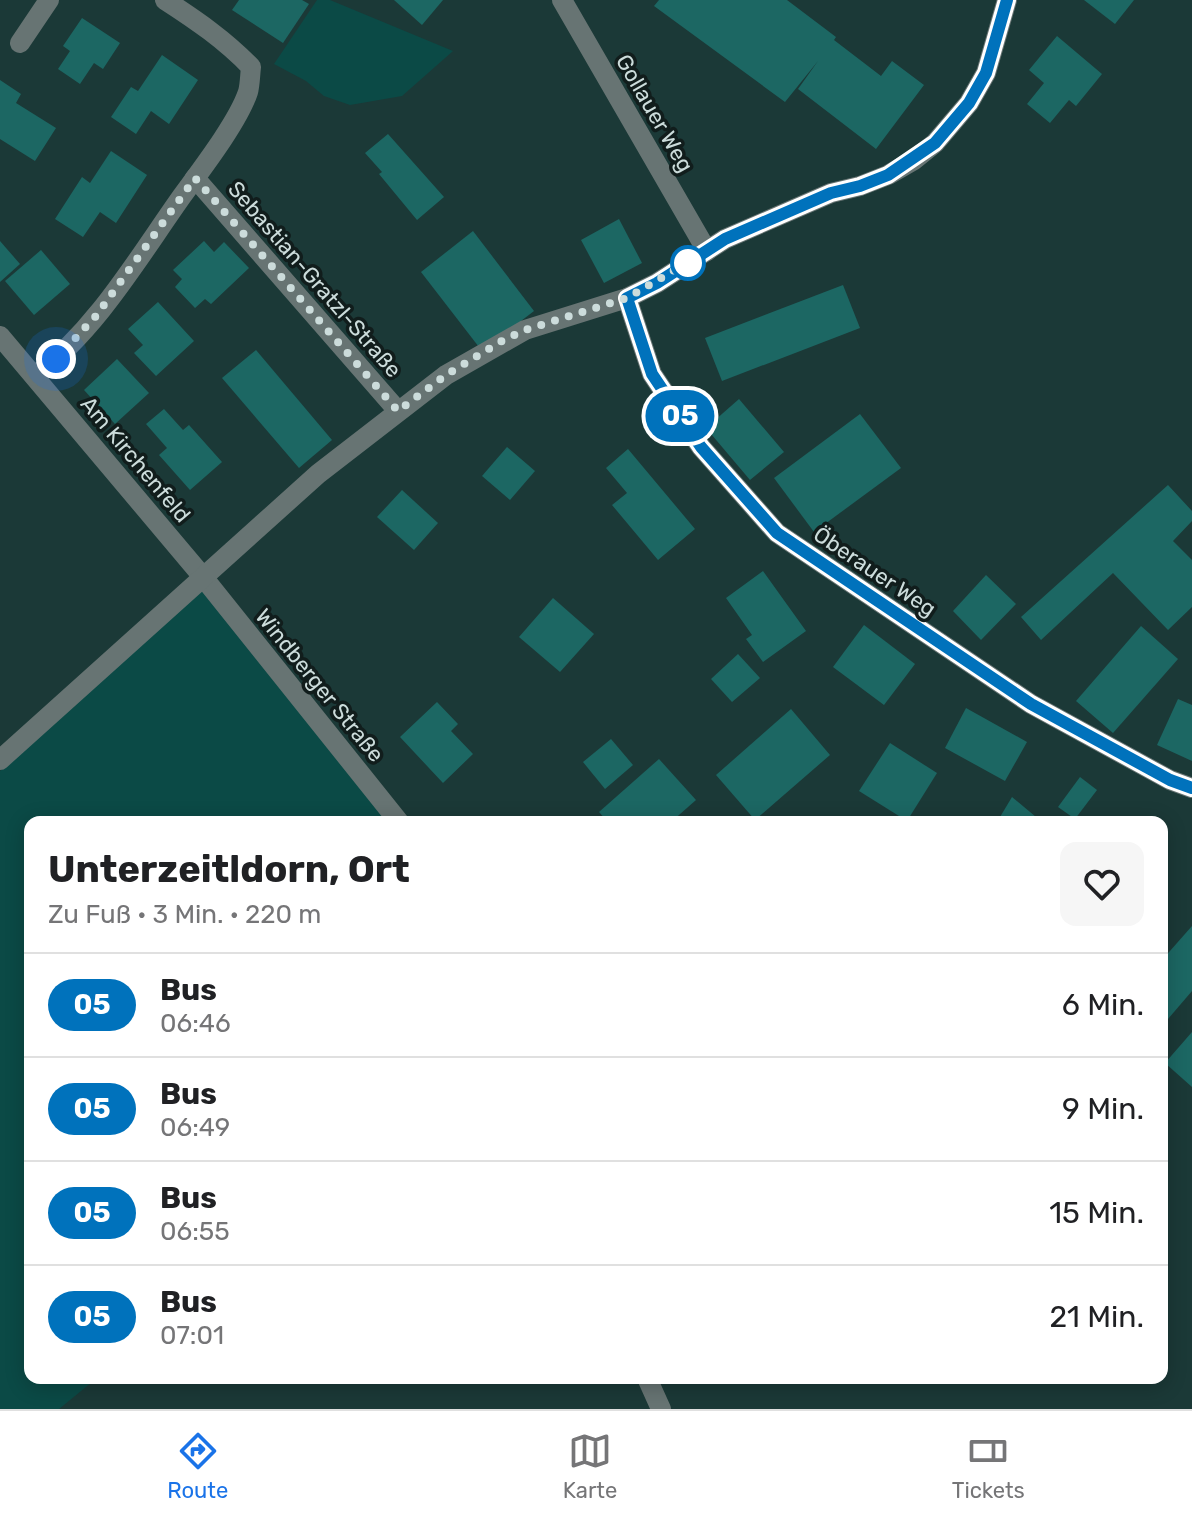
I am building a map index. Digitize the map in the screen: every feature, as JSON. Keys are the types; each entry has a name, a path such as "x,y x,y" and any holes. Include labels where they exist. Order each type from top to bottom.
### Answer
{"street":[{"path":"20,43 49,0"},
{"name":"Sebastian-Gratzl-Straße","path":"35,376 56,359 96,316 227,131 248,92 251,67 199,22 165,0"},
{"name":"Gollauer Weg","path":"562,0 707,251"},
{"path":"0,760 318,474 446,375 525,330 627,298 657,283 725,239 831,193 888,175 935,143 969,103 986,73 1007,0"},
{"name":"Sebastian-Gratzl-Straße","path":"195,178 398,411"},
{"name":"Öberauer Weg","path":"627,298 652,374 701,447 777,533 1031,704 1170,780 1192,788"},
{"name":"Am Kirchenfeld","path":"0,336 203,577"},
{"name":"Windberger Straße","path":"203,577 394,816"},
{"path":"650,1384 661,1409"}],"shaded area":[{"path":"317,0 330,0 453,51 402,96 350,105 324,96 306,81 274,64"},
{"path":"203,584 382,816 24,816 24,1384 90,1384 59,1409 0,1409 0,771"}],"building":[{"path":"239,0 302,0 309,4 283,43 232,10"},
{"path":"394,0 443,0 422,25"},
{"path":"659,0 787,0 881,76 892,61 924,85 876,149 798,89 818,61 785,102 654,6"},
{"path":"1084,0 1134,0 1115,24"},
{"path":"82,18 120,43 103,69 94,63 80,84 58,69 70,51 63,46"},
{"path":"1057,36 1102,74 1076,106 1069,100 1050,123 1027,104 1044,83 1029,70"},
{"path":"162,55 198,80 169,124 151,111 136,134 111,117 131,87 138,91"},
{"path":"0,80 21,94 16,103 56,128 35,161 0,139"},
{"path":"388,134 444,197 417,220 365,153"},
{"path":"111,151 147,175 116,223 100,212 83,237 55,219 82,177 90,183"},
{"path":"619,219 642,263 604,283 581,240"},
{"path":"473,231 534,311 482,351 421,272"},
{"path":"0,241 20,264 0,282"},
{"path":"204,241 214,252 224,242 249,268 211,304 205,299 195,308 175,287 182,279 173,270"},
{"path":"41,250 70,284 34,315 5,281"},
{"path":"843,285 860,328 722,381 705,338"},
{"path":"158,302 194,341 156,376 134,353 143,345 128,329"},
{"path":"256,350 332,440 299,468 222,378"},
{"path":"117,359 149,393 115,424 84,390"},
{"path":"739,399 784,452 750,480 706,428"},
{"path":"164,409 183,430 189,425 222,462 190,490 159,455 167,448 146,424"},
{"path":"860,414 901,468 814,532 774,478"},
{"path":"507,447 535,471 510,500 482,476"},
{"path":"628,449 695,529 658,560 612,505 627,493 606,468"},
{"path":"1168,485 1192,511 1192,521 1173,541 1192,560 1192,607 1168,630 1113,573 1041,640 1021,617"},
{"path":"402,490 438,523 414,550 377,517"},
{"path":"763,571 806,631 763,662 746,639 752,635 726,598"},
{"path":"986,575 1016,604 981,640 953,611"},
{"path":"553,598 594,634 560,672 519,637"},
{"path":"864,625 915,664 884,705 833,667"},
{"path":"1141,626 1178,659 1113,733 1076,701"},
{"path":"738,654 760,678 732,702 711,679"},
{"path":"1178,699 1192,705 1192,761 1157,745"},
{"path":"437,702 458,724 451,731 473,754 443,783 400,737"},
{"path":"966,708 1027,742 1005,781 945,748"},
{"path":"791,709 830,755 760,816 752,816 716,775"},
{"path":"611,739 633,765 605,789 583,762"},
{"path":"890,743 937,773 910,816 899,816 859,791"},
{"path":"659,759 696,800 678,816 603,816 599,812"},
{"path":"1080,777 1097,790 1077,816 1071,816 1058,807"},
{"path":"1012,797 1035,816 1001,816"},
{"path":"1192,926 1192,991 1168,1019 1168,953"},
{"path":"1192,1032 1192,1087 1168,1066 1168,1060"}],"bus line":[{"name":"05","path":"1007,0 986,73 969,103 952,126 914,160 888,175 831,193 725,239 657,283 627,298 652,374 701,447 777,533 1031,704 1170,780 1192,788"}],"route":[{"path":"56,359 96,316 195,178 398,411 446,375 502,341 525,330 627,298 690,261 688,263"}]}
